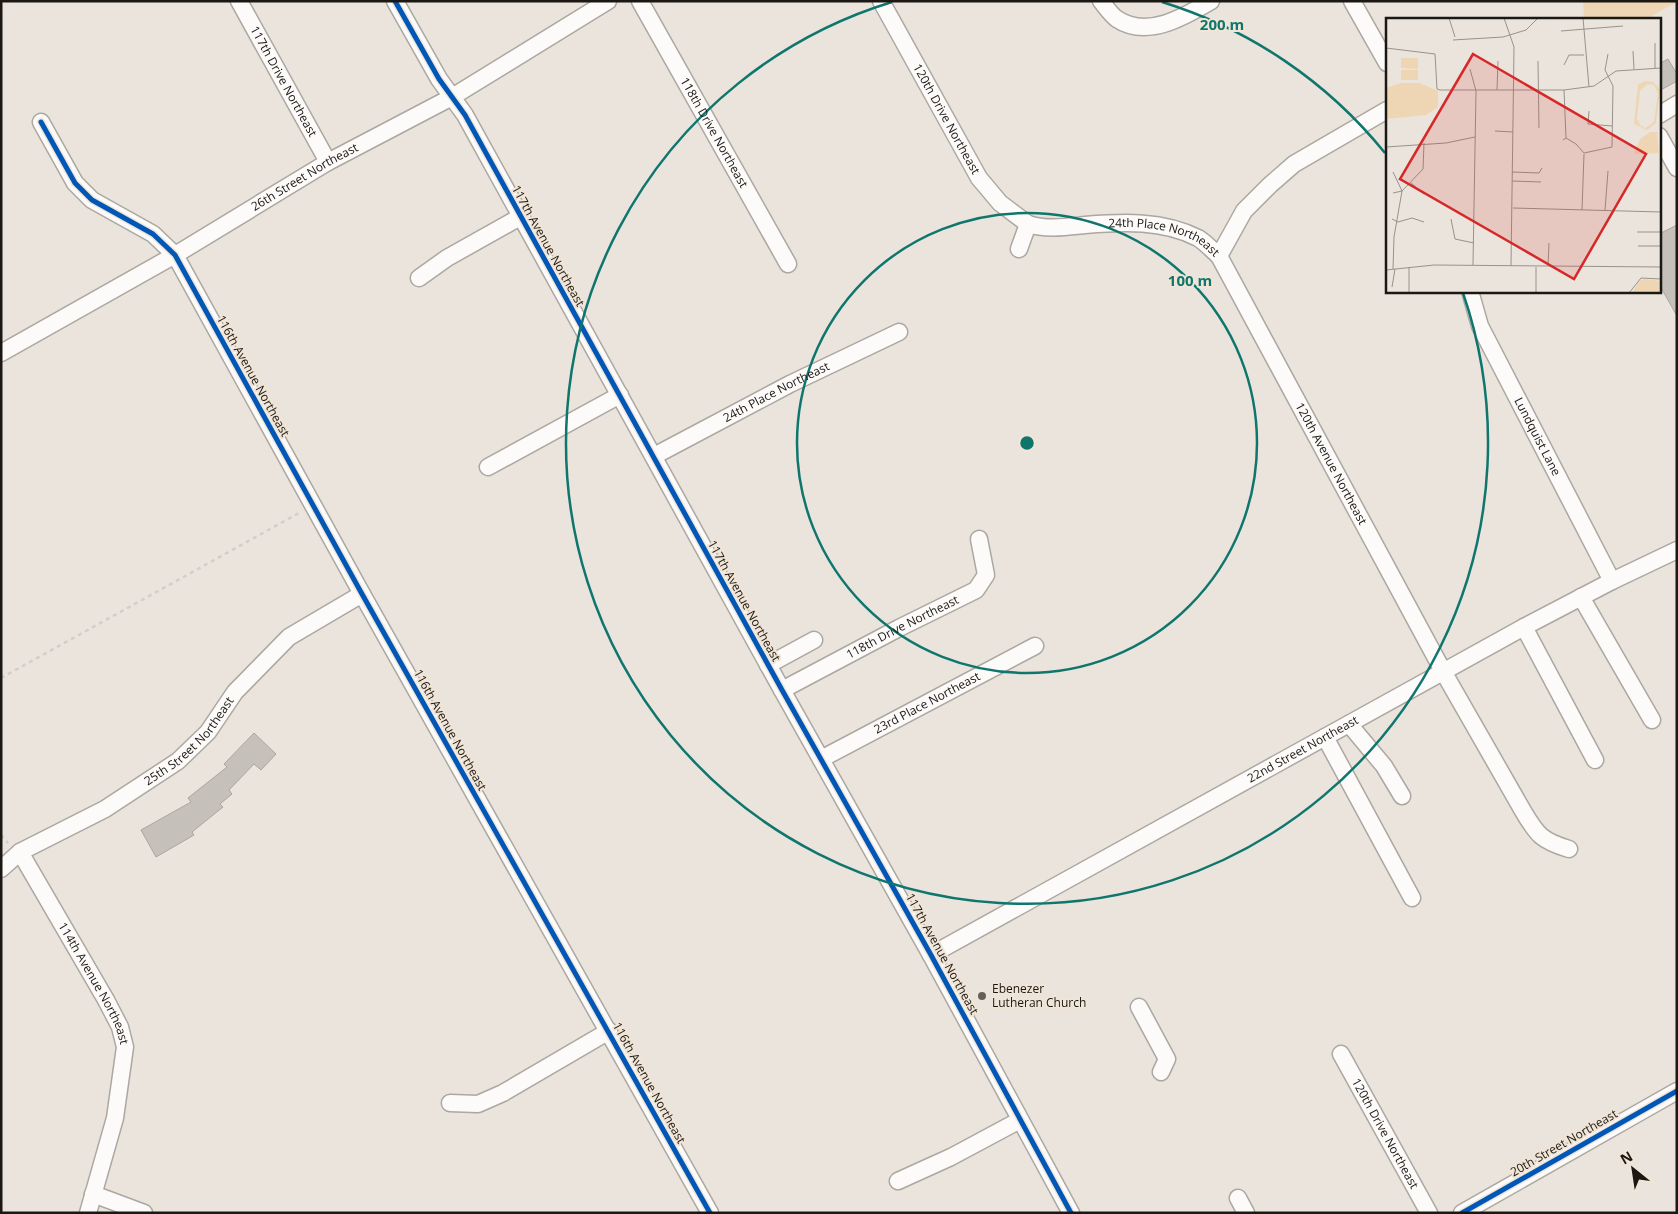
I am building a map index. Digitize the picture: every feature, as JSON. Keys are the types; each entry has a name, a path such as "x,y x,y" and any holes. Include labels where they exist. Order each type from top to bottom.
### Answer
{"street":[{"name":"117th Drive Northeast","path":"239,1 328,162"},
{"name":"117th Avenue Northeast","path":"395,1 439,79 465,115 768,665 931,955 1005,1082 1021,1115 1038,1140 1071,1213"},
{"name":"26th Street Northeast","path":"1,353 175,255 328,162 452,97 608,1"},
{"name":"118th Drive Northeast","path":"640,1 788,264"},
{"name":"120th Drive Northeast","path":"881,1 979,178 1000,203 1028,224"},
{"path":"1101,1 1115,18 1131,27 1153,26 1181,19 1212,1"},
{"path":"1352,1 1386,61"},
{"path":"1660,114 1677,104"},
{"name":"24th Place Northeast","path":"1028,224 1038,227 1056,228 1124,222 1168,227 1199,239 1219,256 1244,211 1294,164 1386,111"},
{"name":"116th Avenue Northeast","path":"41,122 75,183 92,200 153,234 175,255 362,594 710,1213"},
{"path":"1660,138 1677,168"},
{"name":"117th Avenue Northeast","path":"419,278 447,258 520,217"},
{"path":"1019,248 1028,224"},
{"name":"120th Avenue Northeast","path":"1219,256 1444,673 1536,834 1551,843 1569,849"},
{"name":"Lundquist Lane","path":"1470,292 1480,326 1612,580"},
{"name":"24th Place Northeast","path":"654,456 790,384 899,332"},
{"path":"488,467 620,395"},
{"name":"118th Drive Northeast","path":"782,690 898,628 976,590 982,585 986,575 979,539"},
{"name":"22nd Street Northeast","path":"931,955 1069,884 1349,724 1612,580 1677,550"},
{"name":"25th Street Northeast","path":"1,869 20,852 105,809 178,761 208,732 235,692 289,637 362,594"},
{"path":"1581,597 1652,720"},
{"path":"1524,628 1595,760"},
{"path":"768,665 814,640"},
{"name":"23rd Place Northeast","path":"821,759 1035,646"},
{"path":"1349,724 1384,766 1402,796"},
{"path":"1325,738 1412,898"},
{"name":"114th Avenue Northeast","path":"20,852 106,1000 120,1028 125,1047 115,1118 88,1213"},
{"path":"1140,1007 1167,1059 1161,1072"},
{"path":"450,1103 478,1104 503,1093 608,1031"},
{"name":"120th Drive Northeast","path":"1341,1054 1429,1213"},
{"name":"20th Street Northeast","path":"1462,1213 1677,1091"},
{"path":"898,1181 952,1157 1021,1115"},
{"path":"93,1194 144,1213"},
{"path":"1238,1198 1246,1213"}],"path":[{"path":"1,678 313,505"}],"shaded area":[{"path":"1583,1 1677,1 1648,18 1584,18"}],"building":[{"path":"1668,59 1677,74 1677,81 1660,90 1660,63"},
{"path":"1677,225 1677,316 1660,286 1660,234"},
{"path":"254,733 276,754 261,770 254,764 229,790 232,794 220,804 223,807 192,832 194,835 156,857 141,830 191,802 188,798 227,767 224,764"}],"cycle path":[{"path":"395,1 439,79 465,115 782,690 931,955 1071,1213"},
{"path":"41,122 75,183 92,200 153,234 175,255 362,594 710,1213"},
{"path":"1462,1213 1677,1091"}],"place":[{"name":"Ebenezer Lutheran Church","path":"982,996"}]}
